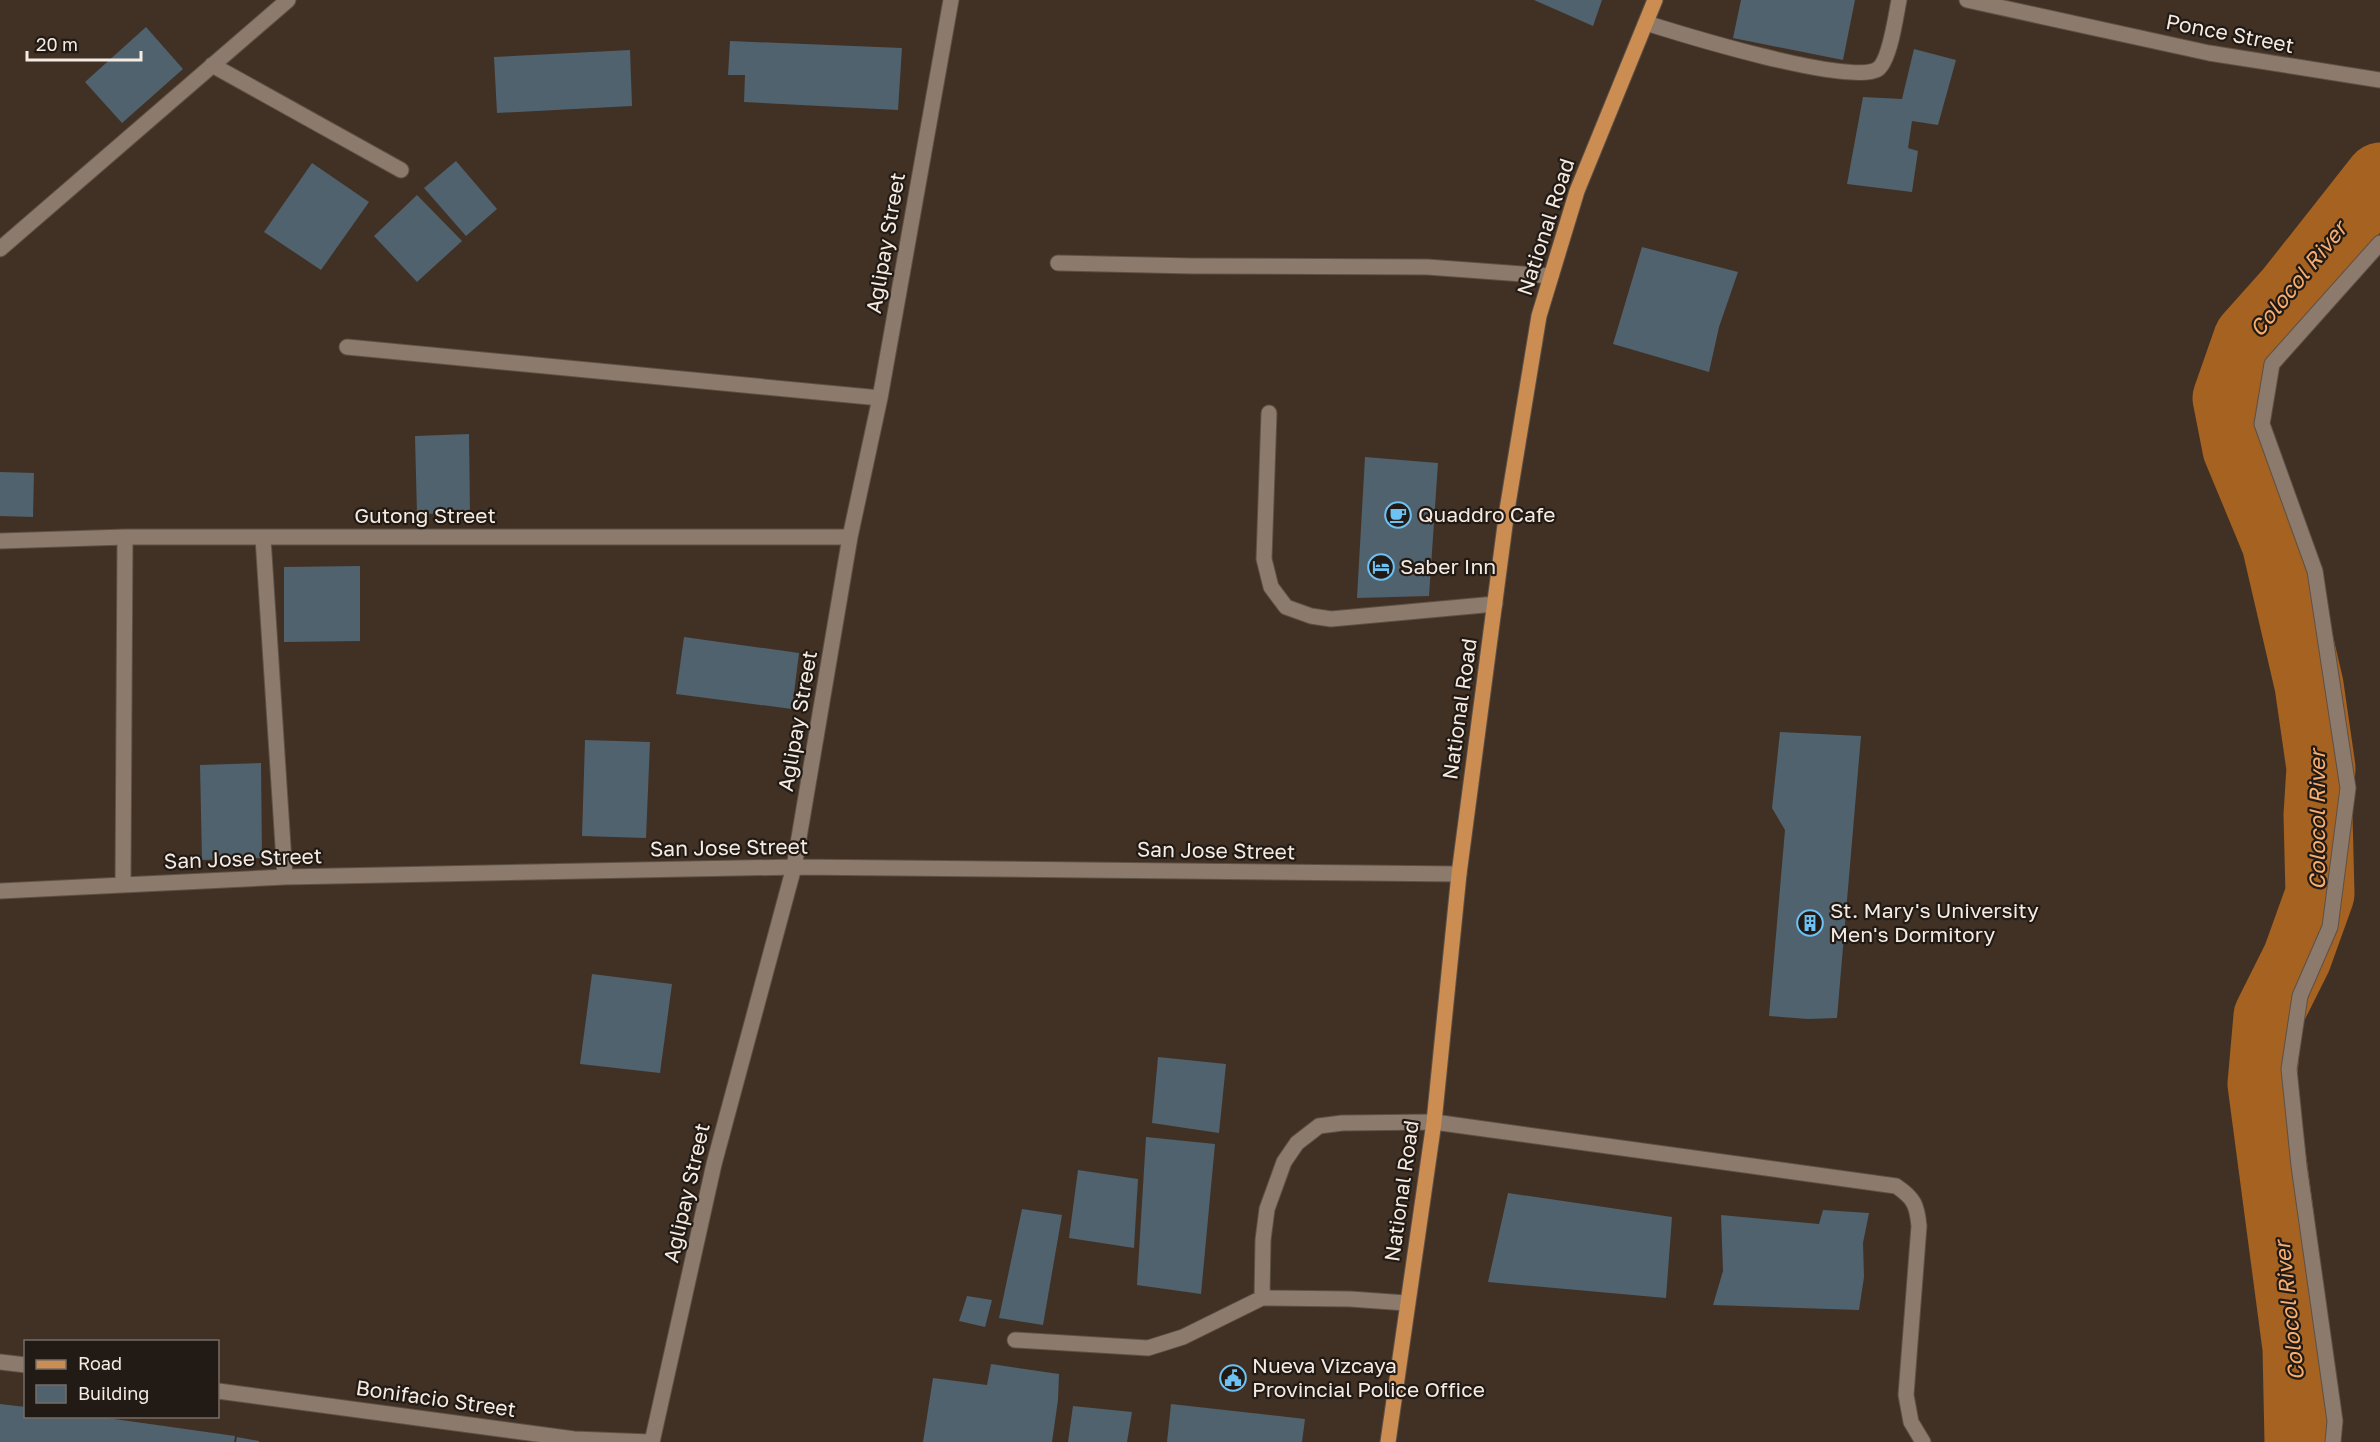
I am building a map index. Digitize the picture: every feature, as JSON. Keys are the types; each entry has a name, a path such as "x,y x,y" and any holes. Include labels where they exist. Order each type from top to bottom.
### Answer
{"main road":[{"name":"National Road","path":"1388,1442 1406,1303 1434,1122 1459,874 1506,510 1539,315 1577,191 1655,0"}],"street":[{"path":"0,249 288,0"},
{"name":"Aglipay Street","path":"651,1442 714,1164 795,867 850,537 880,398 951,0"},
{"path":"1646,23 1764,57 1849,72 1875,71 1882,66 1892,37 1899,0"},
{"name":"Ponce Street","path":"1967,0 2209,53 2380,81"},
{"path":"213,65 401,170"},
{"path":"2336,1442 2299,1166 2289,1069 2300,996 2330,927 2348,788 2315,571 2262,424 2272,364 2380,243"},
{"path":"1058,263 1427,267 1551,276"},
{"path":"347,347 880,398"},
{"path":"1269,413 1264,559 1271,587 1286,607 1311,616 1331,619 1495,604"},
{"path":"123,884 125,537"},
{"name":"Gutong Street","path":"0,541 125,537 850,537"},
{"path":"263,538 285,877"},
{"name":"San Jose Street","path":"0,891 285,877 795,867 1459,874"},
{"path":"1262,1298 1263,1240 1267,1209 1284,1162 1297,1143 1319,1126 1342,1123 1434,1122 1896,1186 1907,1193 1917,1207 1919,1226 1906,1395 1911,1422 1923,1442"},
{"path":"1014,1340 1148,1348 1183,1337 1262,1298 1350,1299 1406,1303"},
{"path":"0,1362 24,1365"},
{"name":"Bonifacio Street","path":"219,1391 574,1441 651,1442"}],"building":[{"path":"1534,0 1602,0 1593,26"},
{"path":"1741,0 1855,0 1843,60 1733,38"},
{"path":"146,27 183,69 122,123 85,82"},
{"path":"730,41 902,48 898,110 744,102 745,75 728,75"},
{"path":"1914,49 1956,60 1938,125 1912,121 1908,148 1918,151 1912,192 1847,184 1863,97 1902,99"},
{"path":"630,50 632,106 497,113 494,57"},
{"path":"456,161 497,209 466,236 424,188"},
{"path":"312,163 369,202 321,270 264,232"},
{"path":"417,195 462,241 417,282 374,236"},
{"path":"1642,247 1738,272 1719,327 1709,372 1613,344"},
{"path":"469,434 470,513 417,514 415,436"},
{"path":"1365,457 1438,463 1429,596 1357,598"},
{"path":"0,472 34,473 33,517 0,516"},
{"path":"360,566 360,641 284,642 284,567"},
{"path":"684,637 799,653 792,709 676,694"},
{"name":"St. Mary's University Men's Dormitory","path":"1780,732 1861,736 1837,1018 1808,1019 1769,1016 1785,830 1772,808"},
{"path":"585,740 650,742 646,838 582,836"},
{"path":"261,763 262,858 202,860 200,765"},
{"path":"592,974 672,984 660,1073 580,1064"},
{"path":"1158,1057 1226,1064 1219,1133 1152,1123"},
{"path":"1146,1137 1215,1144 1201,1294 1137,1285"},
{"path":"1078,1170 1138,1179 1134,1248 1069,1238"},
{"path":"1508,1193 1672,1217 1666,1298 1488,1282"},
{"path":"1022,1209 1062,1215 1043,1325 999,1318"},
{"path":"1823,1210 1869,1213 1863,1243 1864,1277 1859,1310 1713,1305 1723,1271 1721,1215 1819,1224"},
{"path":"967,1296 992,1300 985,1327 959,1321"},
{"path":"991,1364 1059,1374 1052,1442 923,1442 933,1378 987,1385"},
{"path":"0,1404 24,1407 24,1418 107,1418 235,1436 234,1442 0,1442"},
{"path":"1171,1404 1305,1419 1302,1442 1167,1442"},
{"path":"1073,1406 1132,1412 1127,1442 1068,1442"},
{"path":"237,1437 259,1441 259,1442 236,1442"}],"waterway":[{"name":"Colocol River","path":"2299,1442 2297,1348 2262,1084 2268,1016 2297,958 2320,894 2318,815 2321,768 2309,685 2276,543 2237,449 2227,398 2248,338 2290,291 2380,177"}],"place":[{"name":"Quaddro Cafe","path":"1398,515"},
{"name":"Saber Inn","path":"1381,567"},
{"name":"St. Mary's University Men's Dormitory","path":"1810,923"},
{"name":"Nueva Vizcaya Provincial Police Office","path":"1233,1378"}]}
